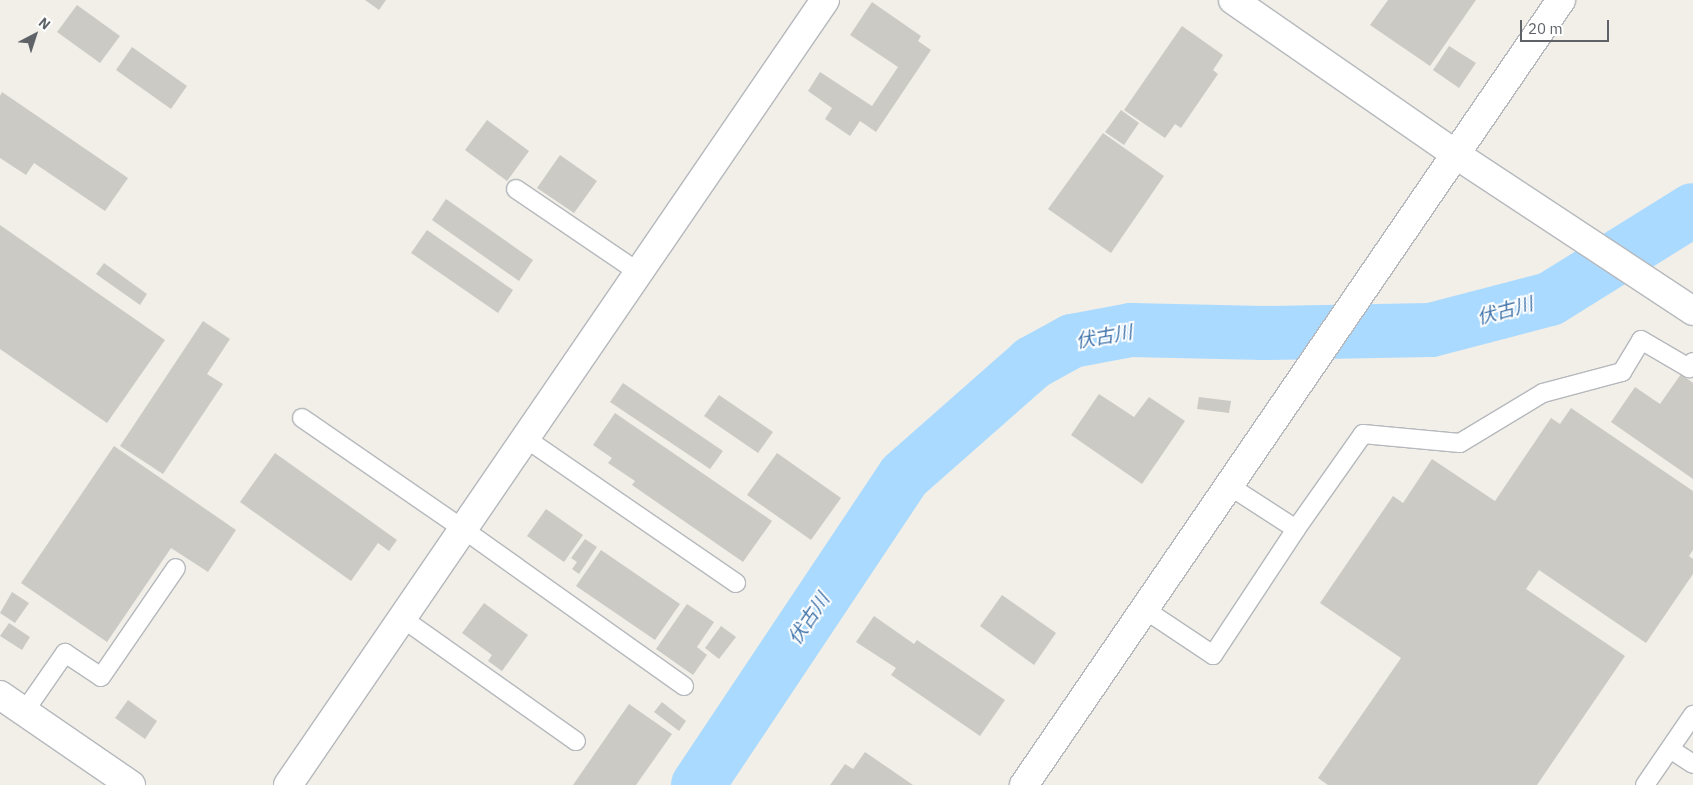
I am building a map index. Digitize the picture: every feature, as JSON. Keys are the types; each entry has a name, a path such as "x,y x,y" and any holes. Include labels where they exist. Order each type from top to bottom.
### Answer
{"street":[{"path":"288,785 825,0"},
{"path":"1233,0 1455,154 1693,311"},
{"path":"1024,785 1561,0"},
{"path":"0,695 131,785"}],"lane":[{"path":"516,189 638,272"},
{"path":"1144,609 1213,655 1296,529 1363,434 1460,443 1543,393 1622,372 1641,340 1689,368 1693,362"},
{"path":"302,418 463,529 684,686"},
{"path":"525,438 736,583"},
{"path":"1228,485 1296,529"},
{"path":"24,712 65,653 101,677 176,568"},
{"path":"402,618 576,741"},
{"path":"1650,783 1693,715"},
{"path":"1670,749 1693,764"}],"building":[{"path":"365,0 386,0 379,10"},
{"path":"1388,0 1476,0 1430,66 1370,25"},
{"path":"872,2 921,36 918,41 931,50 876,132 860,121 850,136 825,119 832,108 808,91 820,72 872,106 898,67 850,35"},
{"path":"77,5 120,36 100,63 57,32"},
{"path":"1182,26 1223,55 1213,70 1218,74 1181,128 1175,124 1165,138 1124,110"},
{"path":"1449,46 1476,63 1459,88 1433,70"},
{"path":"132,47 187,86 171,109 116,70"},
{"path":"2,92 128,178 105,211 34,163 26,175 0,158 0,96"},
{"path":"1121,110 1139,123 1124,145 1105,132"},
{"path":"487,120 529,151 507,181 465,150"},
{"path":"1103,133 1164,176 1111,253 1048,209"},
{"path":"560,155 597,181 574,213 537,188"},
{"path":"446,199 533,260 519,281 432,220"},
{"path":"0,225 165,340 107,423 0,349"},
{"path":"427,230 513,290 498,313 411,253"},
{"path":"104,263 147,294 140,305 96,274"},
{"path":"203,321 230,339 207,374 223,384 163,474 120,446"},
{"path":"1681,374 1693,383 1693,479 1611,422 1635,387 1660,404"},
{"path":"623,383 723,451 710,469 610,402"},
{"path":"1099,394 1134,417 1149,397 1185,421 1142,484 1071,435"},
{"path":"719,395 773,432 758,453 704,416"},
{"path":"1199,397 1231,401 1229,413 1197,409"},
{"path":"1571,408 1693,491 1693,550 1689,556 1693,559 1693,574 1646,643 1539,570 1526,589 1625,656 1537,785 1328,785 1318,778 1401,658 1320,603 1393,496 1403,503 1432,459 1495,501 1551,418 1560,424"},
{"path":"615,413 772,521 743,562 632,485 635,481 608,463 612,458 593,445"},
{"path":"114,446 236,530 208,572 171,548 107,642 21,583"},
{"path":"275,453 397,540 389,551 378,543 351,581 240,502"},
{"path":"777,453 841,498 811,540 747,495"},
{"path":"546,509 583,535 564,562 527,536"},
{"path":"585,539 597,547 579,574 572,569 577,562 571,558"},
{"path":"601,550 680,604 655,640 576,586"},
{"path":"12,592 29,603 15,623 0,613"},
{"path":"1002,595 1056,633 1034,665 980,626"},
{"path":"484,603 528,635 502,671 488,661 492,655 462,633"},
{"path":"687,604 714,622 697,647 707,655 693,675 656,649"},
{"path":"874,616 914,644 917,640 1005,700 980,736 891,675 896,668 856,642"},
{"path":"9,623 30,637 22,650 0,636"},
{"path":"721,626 736,637 719,659 705,648"},
{"path":"128,700 157,721 145,739 115,718"},
{"path":"662,702 686,721 679,731 654,712"},
{"path":"629,704 672,734 636,785 573,785"},
{"path":"865,752 913,785 830,785 845,764 853,769"}],"waterway":[{"name":"伏古川","path":"698,785 904,476 1032,363 1072,341 1131,330 1264,333 1431,330 1550,299 1693,210"}]}
